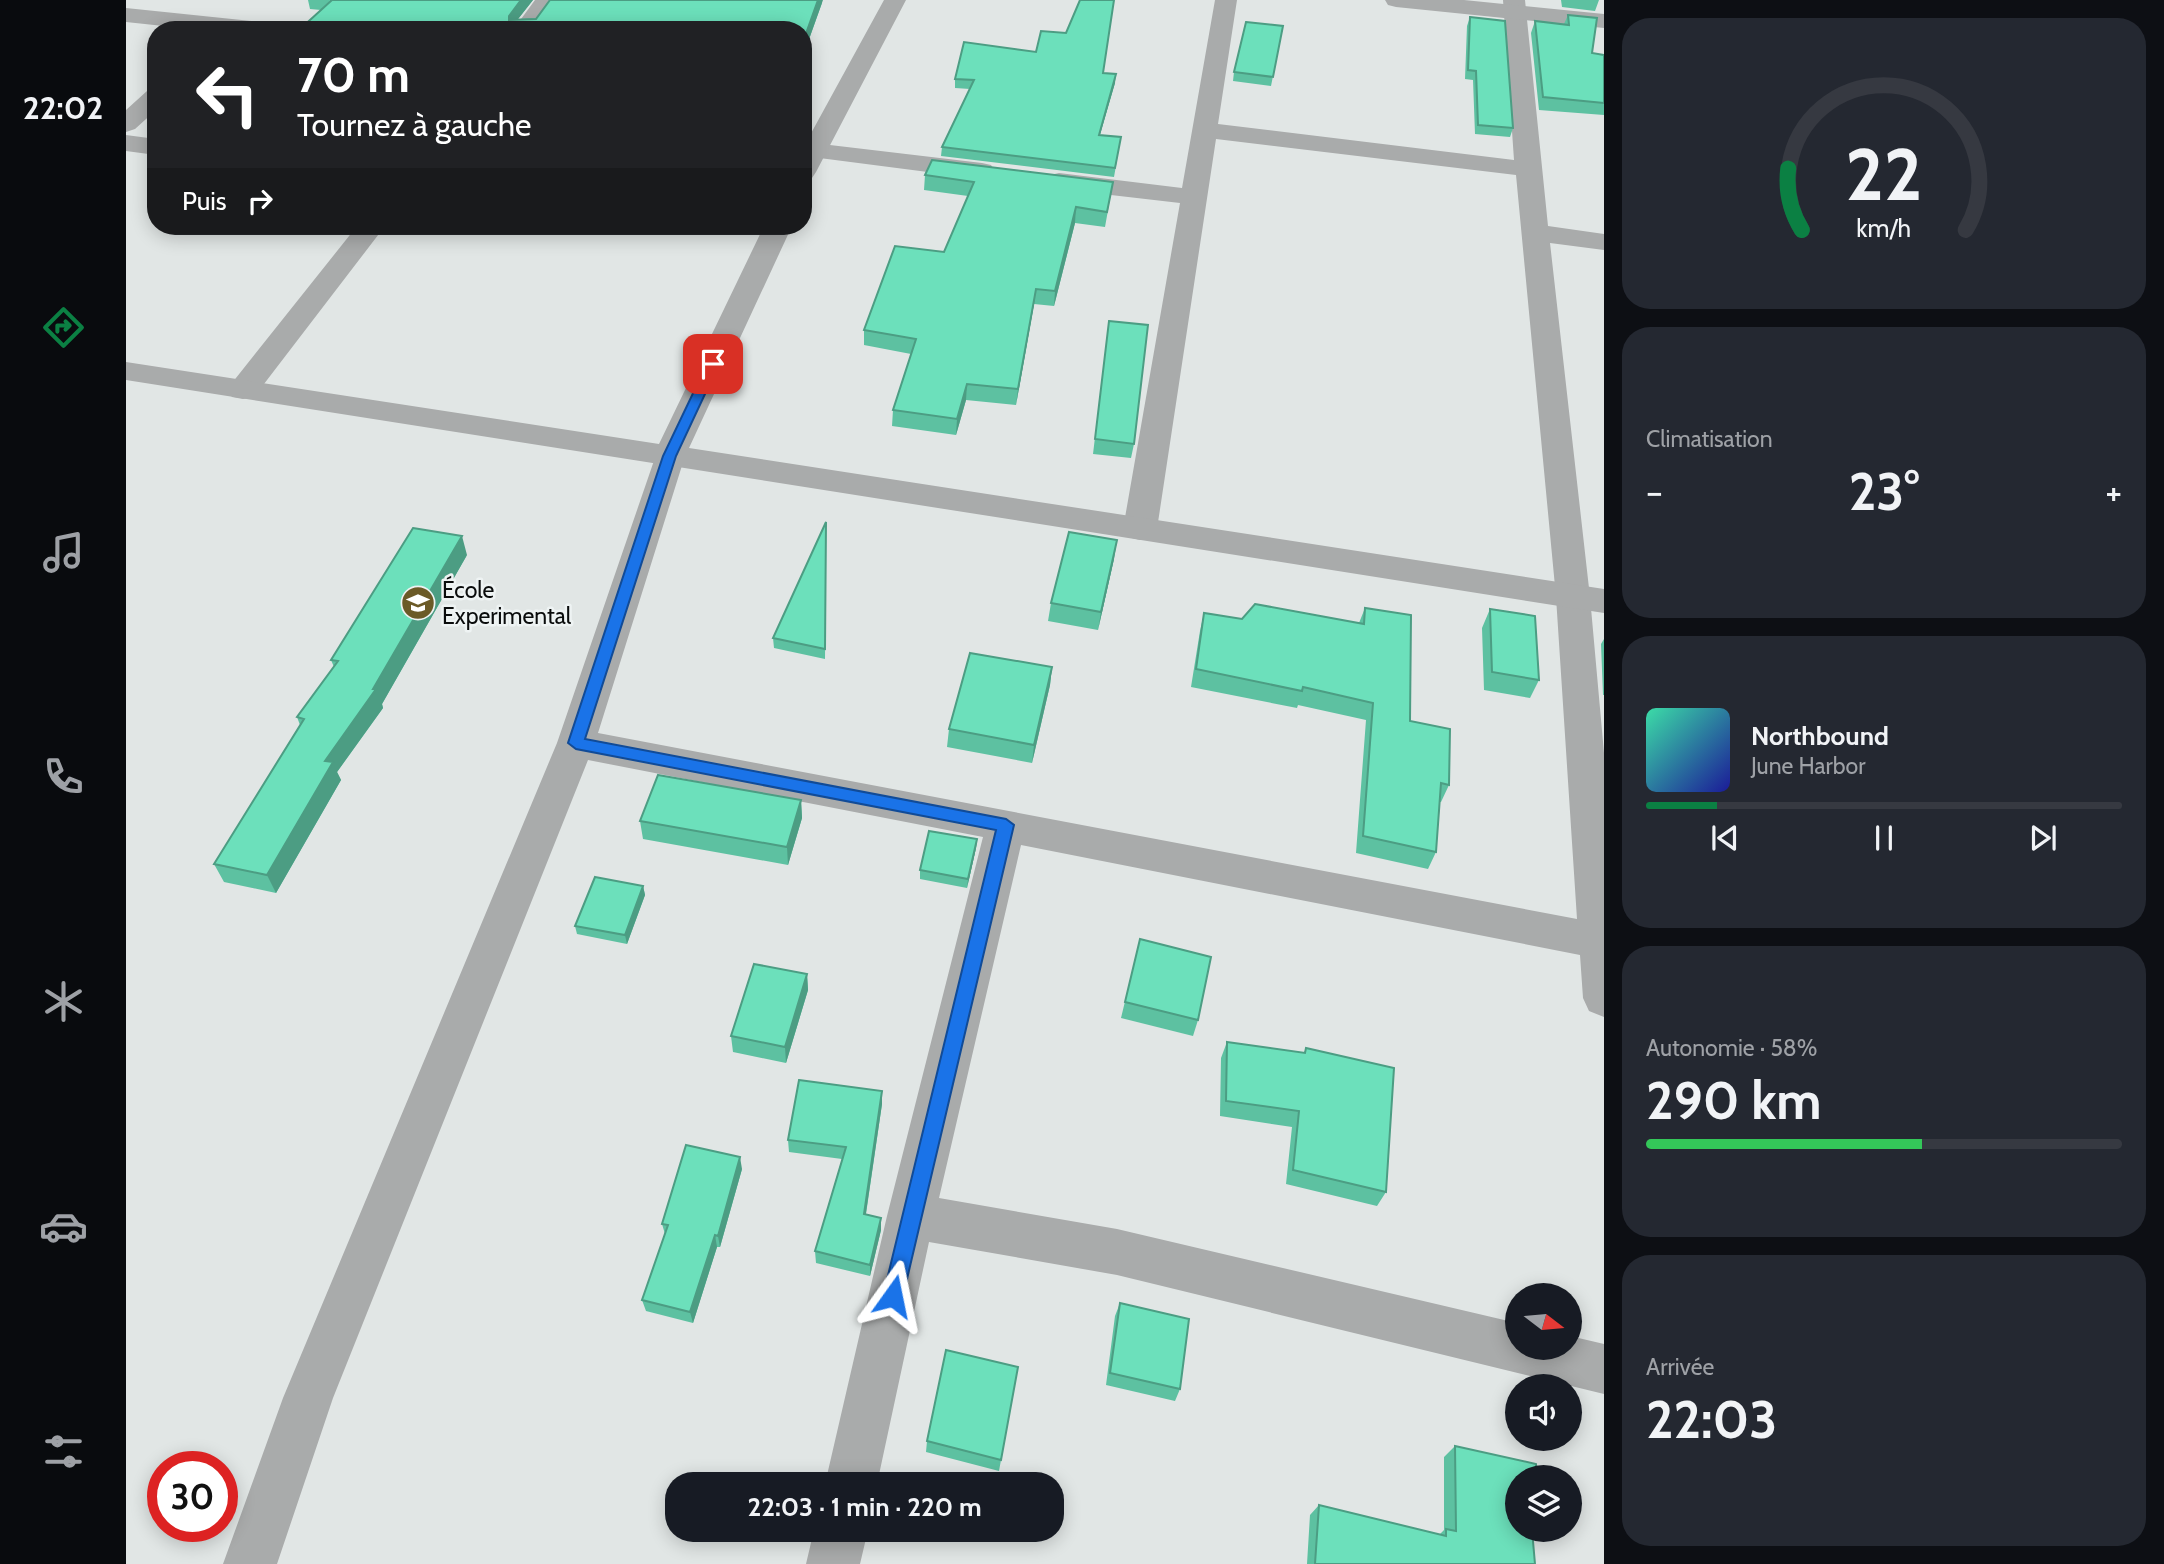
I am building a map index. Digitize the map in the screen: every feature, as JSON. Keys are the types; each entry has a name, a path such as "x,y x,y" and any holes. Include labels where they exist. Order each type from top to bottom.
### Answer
{"street":[{"path":"531,21 547,0"},
{"path":"812,155 895,0"},
{"path":"1140,529 1226,0"},
{"path":"1396,0 1514,6 1604,21"},
{"path":"1514,6 1535,233 1589,599 1604,998"},
{"path":"126,15 176,21"},
{"path":"126,124 147,104"},
{"path":"1205,130 1528,169"},
{"path":"126,143 147,146"},
{"path":"812,162 1003,174"},
{"path":"1030,177 1193,197"},
{"path":"1535,233 1604,242"},
{"path":"243,390 364,235"},
{"path":"250,1564 308,1398 576,743 669,456 774,235"},
{"path":"126,371 1589,599"},
{"path":"576,743 1602,942"},
{"path":"854,1472 911,1216 1006,825"},
{"path":"911,1216 1117,1252 1604,1369"},
{"path":"833,1564 838,1542"}],"building":[{"path":"332,0 521,0 509,20 536,19 550,0 818,0 810,21 309,21"},
{"path":"1080,0 1114,0 1103,73 1116,74 1099,135 1121,137 1115,168 942,147 974,80 955,79 964,42 1036,52 1041,31 1066,33"},
{"path":"1568,15 1597,18 1592,53 1604,55 1604,103 1543,97 1535,21 1569,25"},
{"path":"1470,17 1505,21 1513,128 1478,125 1476,71 1468,70"},
{"path":"1246,22 1283,26 1273,77 1234,72"},
{"path":"932,160 1113,182 1107,212 1076,207 1055,291 1036,289 1018,389 967,384 957,419 893,410 916,339 864,330 895,246 944,252 974,182 925,175"},
{"path":"1109,321 1148,325 1134,444 1095,439"},
{"path":"826,522 825,649 773,638"},
{"path":"413,528 462,536 373,689 376,689 325,761 333,762 267,875 214,864 304,719 297,717 338,661 331,660"},
{"path":"1069,532 1117,540 1101,612 1051,603"},
{"path":"1255,604 1364,624 1365,608 1411,615 1410,721 1450,729 1449,785 1441,783 1436,852 1363,836 1373,703 1303,687 1302,691 1196,669 1204,613 1242,619"},
{"path":"1490,609 1535,616 1539,680 1492,672"},
{"path":"970,653 1052,667 1034,745 949,729"},
{"path":"658,775 801,800 787,847 640,821"},
{"path":"929,831 977,839 968,879 920,870"},
{"path":"595,877 643,886 625,935 575,926"},
{"path":"1140,939 1211,957 1198,1020 1125,1002"},
{"path":"754,964 807,974 785,1047 731,1036"},
{"path":"1227,1042 1305,1053 1306,1048 1394,1068 1386,1192 1293,1170 1299,1111 1226,1101"},
{"path":"799,1080 882,1091 864,1214 881,1218 870,1265 815,1251 846,1147 788,1140"},
{"path":"686,1145 740,1157 718,1236 715,1235 690,1312 642,1300 668,1225 662,1224"},
{"path":"1120,1303 1189,1319 1180,1389 1110,1373"},
{"path":"946,1350 1018,1367 1001,1460 927,1441"},
{"path":"1455,1446 1536,1464 1505,1465 1505,1542 1533,1542 1535,1564 1315,1564 1319,1505 1446,1536 1446,1529 1456,1531"}],"place":[{"name":"École Experimental","path":"418,603"}],"route":[{"path":"713,364 669,456 576,743 1006,825 893,1296"}]}
